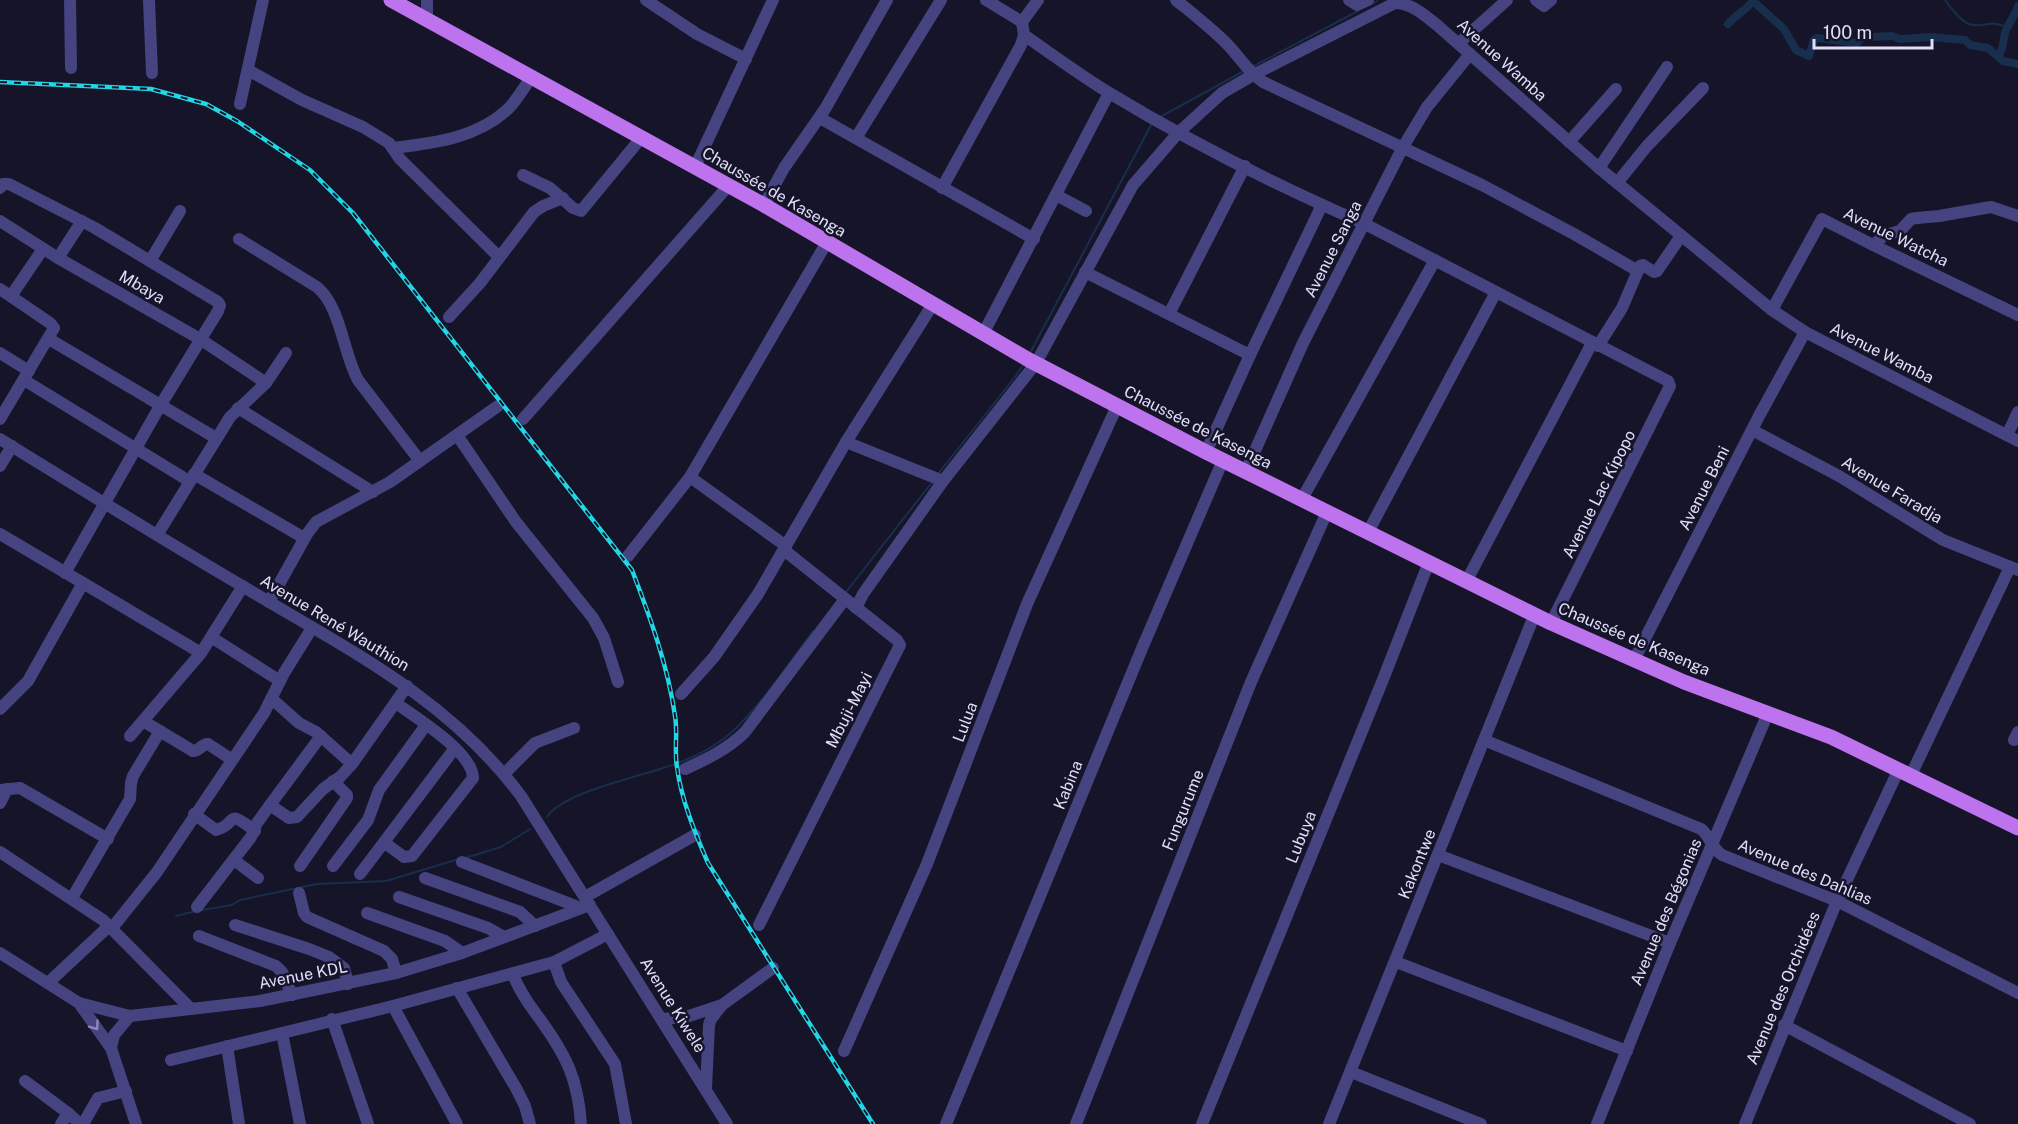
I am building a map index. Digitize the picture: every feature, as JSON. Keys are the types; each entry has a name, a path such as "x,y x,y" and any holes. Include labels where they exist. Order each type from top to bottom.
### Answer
{"main road":[{"name":"Chaussée de Kasenga","path":"392,0 729,185 1029,360 1206,452 1534,616 1684,682 1831,737 2018,828"}],"street":[{"path":"70,0 71,68"},
{"path":"149,0 153,73"},
{"path":"240,104 263,0"},
{"path":"427,0 428,20"},
{"path":"646,0 697,34 746,59"},
{"path":"695,167 773,0"},
{"path":"764,205 784,168 820,118 887,0"},
{"path":"856,138 941,0"},
{"path":"986,0 1022,22"},
{"path":"942,188 1021,45 1024,35 1022,22 1038,0"},
{"path":"1176,0 1207,25 1250,70 1271,86 1403,147 1537,213 1638,271"},
{"path":"1349,0 1357,5 1368,0"},
{"path":"1459,43 1507,0"},
{"path":"1536,0 1544,6 1551,0"},
{"name":"Avenue Wamba","path":"856,608 863,594 1029,360 1085,272 1133,185 1178,133 1214,98 1250,70 1387,3 1398,3 1413,8 1459,43 1599,168 1772,310 1805,332 2012,438"},
{"path":"1024,35 1109,93 1178,133 1365,224 1595,344"},
{"name":"Avenue Sanga","path":"1245,471 1303,343 1403,147 1427,107 1470,54"},
{"path":"1599,168 1667,67"},
{"path":"248,70 302,100 363,127 388,143 400,159 499,257"},
{"path":"393,148 454,138 472,132 510,107 532,76"},
{"path":"1617,183 1647,146 1703,88"},
{"path":"1569,142 1616,89"},
{"path":"983,334 1109,93"},
{"path":"820,118 1034,239"},
{"path":"523,175 543,183 575,209 583,210 641,138"},
{"path":"1169,314 1245,166"},
{"path":"0,188 5,183 16,187 82,221 219,304 218,311 160,406 65,573"},
{"path":"523,419 729,185"},
{"path":"1056,195 1086,210"},
{"path":"449,317 480,283 534,212 564,198"},
{"path":"1206,452 1322,205"},
{"path":"1873,245 1885,235 1900,231 1911,219 1991,207 2018,216"},
{"path":"150,261 180,211"},
{"name":"Avenue Watcha","path":"1772,310 1821,219 2018,315"},
{"name":"Mbaya","path":"0,220 58,258 200,339 266,383"},
{"path":"58,258 82,221"},
{"path":"1466,582 1595,344 1622,308 1641,264 1654,272 1657,271 1681,236"},
{"path":"239,239 323,293 339,327 351,367 358,380 420,461"},
{"path":"628,556 690,477 827,242"},
{"path":"11,296 43,249"},
{"path":"1302,499 1435,260"},
{"path":"1085,272 1250,355"},
{"path":"0,289 50,322 52,335 0,419"},
{"path":"1368,532 1496,292"},
{"path":"681,694 733,631 785,548 846,442 933,304"},
{"name":"Avenue Beni","path":"1634,660 1805,332"},
{"path":"52,335 160,406 216,438"},
{"name":"Avenue Lac Kipopo","path":"1551,623 1670,387 1670,383 1666,380 1595,344"},
{"path":"0,353 27,376 136,448 304,538"},
{"path":"157,535 216,438 238,408 266,383 286,353"},
{"path":"269,602 304,538 316,522 373,492 498,406"},
{"name":"Lulua","path":"844,1051 927,864 1027,604 1117,406"},
{"path":"238,408 373,492"},
{"path":"2012,438 2018,412"},
{"name":"Avenue Faradja","path":"1752,430 1839,476 1943,540 2014,569"},
{"path":"457,435 516,522 593,618 604,638 618,682"},
{"name":"Avenue René Wauthion","path":"0,439 407,686 453,721 504,774 521,796 585,903"},
{"path":"846,442 943,481"},
{"path":"0,466 12,446"},
{"name":"Kabina","path":"946,1124 1143,646 1223,460"},
{"name":"Mbuji-Mayi","path":"690,477 785,548 897,640 900,645 759,925"},
{"name":"Fungurume","path":"1076,1124 1251,682 1327,512"},
{"path":"0,534 201,653"},
{"name":"Lubuya","path":"1202,1124 1429,562"},
{"name":"Avenue des Orchidées","path":"1745,1124 1837,901 2014,569"},
{"path":"0,708 28,681 83,583"},
{"path":"130,736 201,653 243,586"},
{"path":"685,769 715,755 734,743 745,732 845,599"},
{"name":"Kakontwe","path":"1329,1124 1534,616"},
{"path":"48,983 110,927 147,886 272,699 279,681 312,628"},
{"path":"211,637 279,681"},
{"path":"270,805 286,817 294,819 352,764 407,686"},
{"path":"272,699 299,723 321,736 352,764"},
{"path":"385,843 404,857 412,856 474,778 472,767 455,748 396,703"},
{"name":"Avenue des Bégonias","path":"1597,1124 1670,943 1768,713"},
{"path":"143,721 193,751 208,744 231,759"},
{"path":"333,866 368,820 379,790 426,725"},
{"path":"504,774 536,742 574,728"},
{"path":"72,898 130,800 133,776 160,731"},
{"path":"197,907 234,860 255,831 257,823 321,736"},
{"name":"Avenue des Dahlias","path":"1484,740 1701,829 1712,846 1722,855 1837,901 2018,993"},
{"path":"360,874 455,748"},
{"path":"300,866 347,798 347,795 333,781"},
{"path":"0,803 3,790 20,788 108,839"},
{"path":"194,814 216,830 233,818 237,818 255,831"},
{"name":"Avenue KDL","path":"130,1016 260,1001 292,995 396,973 462,953 535,926 585,903 695,835"},
{"path":"1438,855 1670,943"},
{"path":"2,857 72,898 110,927 190,1008"},
{"path":"234,860 258,878"},
{"path":"462,862 585,903"},
{"path":"424,878 512,909 525,916 535,926"},
{"path":"299,893 307,918 384,951 392,959 396,973"},
{"path":"399,897 480,925 504,937"},
{"name":"Avenue Kiwele","path":"585,903 663,1019 727,1124"},
{"path":"367,913 445,940 462,953"},
{"path":"235,925 329,957 344,968 348,984"},
{"path":"171,1060 513,974 554,962 608,934"},
{"path":"199,936 276,966 282,972 292,995"},
{"path":"0,953 79,1004 111,1048 136,1124"},
{"path":"554,962 561,981 615,1064 626,1124"},
{"path":"1396,962 1626,1051"},
{"path":"706,1088 711,1019 722,1005 773,968"},
{"path":"513,974 570,1068 577,1091 581,1124"},
{"path":"457,988 516,1088 525,1106 530,1124"},
{"path":"79,1004 130,1016 116,1031 111,1048"},
{"path":"663,1019 686,1017 722,1005"},
{"path":"393,1006 458,1124"},
{"path":"332,1019 368,1124"},
{"path":"1784,1025 1970,1124"},
{"path":"282,1033 300,1124"},
{"path":"227,1046 239,1124"},
{"path":"1351,1072 1481,1124"},
{"path":"25,1081 82,1124 98,1098 126,1091"},
{"path":"60,1124 69,1113"}],"waterway":[{"path":"1945,0 1959,17 1969,24 1996,24 2007,28"},
{"path":"1372,4 1377,1"},
{"path":"1728,24 1753,1 1784,29 1796,50 1809,56 1814,40 1817,38 1857,43 1865,34 1872,37 1892,36 1900,39 1930,37 1965,40 1970,45 1988,48 2003,61 2018,64"},
{"path":"1998,56 2002,50 2005,32 2018,6"},
{"path":"1252,67 1358,11"},
{"path":"1160,117 1244,71"},
{"path":"1029,355 1151,125"},
{"path":"938,474 1023,365"},
{"path":"846,592 933,481"},
{"path":"547,817 567,801 582,794 680,762 719,742 757,706 813,631"},
{"path":"465,858 501,847 530,829"},
{"path":"202,910 317,884 386,881 459,859"},
{"path":"176,916 196,911"}],"railway":[{"path":"0,82 151,89 206,104 237,121 310,170 353,213 632,570 652,624 668,679 676,722 676,761 679,779 685,804 708,863 873,1124"}]}
